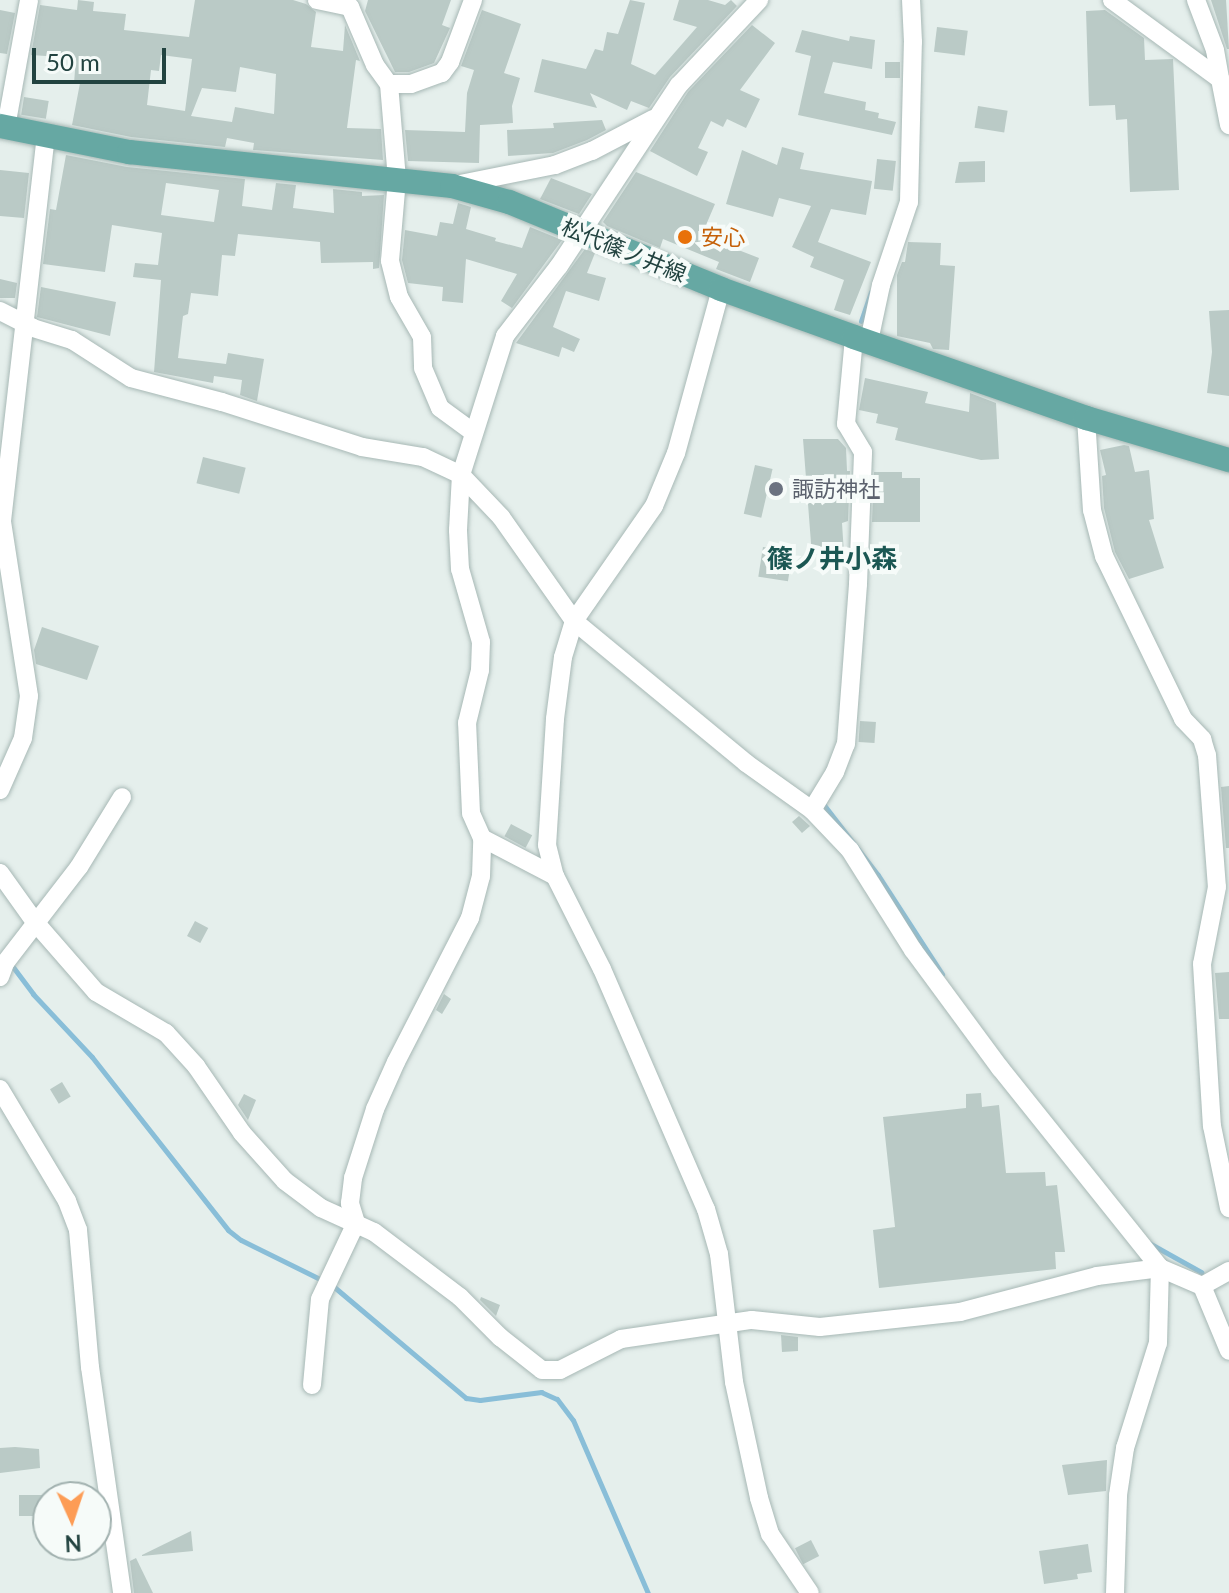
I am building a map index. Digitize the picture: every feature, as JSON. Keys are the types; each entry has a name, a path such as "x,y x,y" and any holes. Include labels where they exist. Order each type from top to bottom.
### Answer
{"main road":[{"name":"松代篠ノ井線","path":"3,127 143,154 452,186 509,202 721,289 1086,418 1229,460"}],"street":[{"path":"3,127 29,0"},
{"path":"317,0 350,7 375,65 389,84 397,179 390,261 399,297 422,337 423,368 440,408 474,433"},
{"path":"389,84 411,84 442,73 450,62 473,0"},
{"path":"812,810 835,772 846,744 858,584 863,452 846,424 862,339 909,202 913,42 911,0"},
{"path":"1112,0 1220,79"},
{"path":"1196,0 1215,50 1229,125"},
{"path":"312,1385 327,1282 348,1245 356,1223 350,1203 353,1178 375,1109 470,918 481,876 482,838 471,813 467,788 467,723 480,670 481,642 460,569 458,530 461,475 474,433 505,336 559,266 579,232 689,73 748,4"},
{"path":"452,186 555,165 641,129 661,113"},
{"path":"0,790 23,738 29,696 2,521 22,323 46,134"},
{"path":"721,289 676,453 654,506 574,621 563,657 555,719 547,845 555,876 602,969 706,1209 719,1254 734,1382 763,1510 770,1534 810,1593"},
{"path":"0,311 22,323 72,340 131,378 222,402 362,447 423,457 461,475 501,517 574,621 746,763 812,810 850,850 913,950 1000,1068 1160,1268 1202,1286 1229,1351"},
{"path":"1086,418 1092,510 1104,556 1183,719 1202,739 1207,755 1217,887 1202,964 1212,1126 1229,1208"},
{"path":"5,965 79,867 122,797"},
{"path":"482,838 504,846 555,876"},
{"path":"0,873 35,922 96,992 166,1033 196,1066 242,1133 285,1181 321,1208 374,1232 460,1297 500,1337 542,1370 560,1370 621,1339 752,1320 820,1327 960,1312 1097,1276 1160,1268"},
{"path":"0,1089 67,1201 78,1230 90,1367 122,1593"},
{"path":"1115,1593 1118,1495 1125,1448 1158,1343 1160,1268"},
{"path":"1202,1286 1229,1271"}],"building":[{"path":"78,0 94,2 93,11 126,14 124,30 189,37 195,0 293,0 306,4 316,12 311,47 343,51 345,25 360,61 356,60 347,128 381,129 383,160 253,150 254,143 227,138 225,147 131,137 72,125 80,83 74,83 76,58 31,55 40,5 77,10","holes":["161,55 192,59 185,111 147,105 151,70 159,71","240,67 276,74 274,114 235,107 232,122 191,116 202,88 236,92"]},
{"path":"368,0 451,0 442,25 450,28 434,63 409,72 395,72 365,11"},
{"path":"630,0 645,3 631,64 655,75 697,27 673,20 679,0 708,0 725,5 731,0 737,6 670,77 649,108 631,101 627,110 590,93 597,108 534,92 542,59 586,69 595,49 603,51 607,32 618,34"},
{"path":"1211,0 1226,0 1229,49 1227,49"},
{"path":"0,10 15,13 7,54 0,53"},
{"path":"482,10 521,24 504,73 520,78 512,106 513,123 480,125 479,163 408,161 405,130 465,132 467,93 474,70 461,66"},
{"path":"1105,10 1144,38 1145,60 1173,59 1179,190 1130,192 1127,119 1116,120 1115,105 1089,106 1086,11"},
{"path":"752,25 775,43 740,90 760,99 746,128 727,119 723,127 711,121 698,148 708,152 697,176 650,151 688,92"},
{"path":"937,27 968,31 965,56 934,52"},
{"path":"802,30 849,41 850,36 875,40 872,69 833,62 824,93 866,102 865,110 879,113 878,118 896,122 892,135 798,115 811,56 795,52"},
{"path":"885,62 900,62 900,78 885,78"},
{"path":"24,97 49,101 46,119 21,115"},
{"path":"978,106 1008,111 1004,132 975,128"},
{"path":"602,120 606,130 587,140 553,153 508,156 507,130 554,128 553,123"},
{"path":"782,147 804,153 800,169 872,181 866,215 831,209 818,242 871,262 850,315 834,310 844,280 810,267 814,257 792,247 811,206 779,198 773,217 726,204 742,150 777,165"},
{"path":"66,155 127,167 245,179 242,206 272,210 276,183 296,185 293,208 334,213 333,189 362,192 362,196 384,195 379,268 373,269 373,262 321,263 320,242 238,234 235,256 222,255 218,296 191,293 188,314 183,316 178,358 226,364 228,353 264,359 257,401 240,395 242,380 214,376 213,383 154,372 161,280 133,277 135,263 158,265 162,233 112,225 105,272 43,264 50,209 56,210","holes":["166,183 219,190 214,222 161,215"]},
{"path":"877,159 896,161 893,191 874,189"},
{"path":"985,161 985,182 955,183 959,162"},
{"path":"0,170 29,173 24,218 0,216"},
{"path":"636,172 715,204 703,232 705,237 759,258 750,282 716,269 719,262 663,239 660,248 607,226 603,222"},
{"path":"551,178 592,194 579,214 540,199"},
{"path":"458,203 471,207 466,229 496,238 495,241 522,248 530,227 562,240 512,308 501,301 517,274 466,259 463,303 442,301 443,287 408,283 402,260 405,230 437,236 440,222 453,224"},
{"path":"908,242 941,243 940,265 955,266 949,350 933,349 930,343 897,336 897,275 902,262 905,262"},
{"path":"585,249 595,253 587,273 606,278 599,301 566,291 553,327 580,339 574,352 562,347 559,357 516,343"},
{"path":"0,279 17,283 15,298 0,298"},
{"path":"41,287 116,302 110,336 37,317"},
{"path":"1229,310 1229,396 1207,393 1212,352 1209,311"},
{"path":"865,378 928,392 925,403 969,412 970,393 996,403 999,459 981,460 895,440 898,428 876,423 878,414 859,410"},
{"path":"803,439 838,439 846,448 847,471 850,471 848,521 842,523 844,554 812,556"},
{"path":"1129,446 1135,472 1149,470 1154,519 1149,520 1164,568 1129,579 1115,552 1104,508 1102,476 1106,475 1100,450"},
{"path":"203,457 246,468 239,494 196,483"},
{"path":"755,465 773,469 761,518 744,514"},
{"path":"874,472 902,472 902,478 920,478 920,522 872,522"},
{"path":"763,547 793,552 788,581 758,577"},
{"path":"42,627 99,646 87,680 36,664 34,650"},
{"path":"860,721 876,722 874,743 859,742"},
{"path":"1229,786 1229,848 1226,848 1221,787"},
{"path":"799,816 810,826 802,833 792,822"},
{"path":"511,824 532,835 526,848 504,836"},
{"path":"195,921 208,928 200,943 187,936"},
{"path":"1229,972 1229,1019 1219,1019 1215,973"},
{"path":"444,994 451,999 442,1014 436,1010"},
{"path":"62,1082 71,1097 59,1104 50,1089"},
{"path":"981,1093 982,1107 999,1105 1006,1173 1045,1172 1046,1186 1057,1185 1065,1252 1055,1252 1056,1269 879,1288 873,1230 895,1227 883,1117 966,1108 966,1094"},
{"path":"244,1094 256,1100 248,1120 238,1105"},
{"path":"481,1297 500,1305 496,1316 480,1300"},
{"path":"781,1335 798,1337 798,1351 782,1352"},
{"path":"0,1448 39,1449 40,1468 0,1473"},
{"path":"1107,1460 1106,1491 1068,1495 1062,1465"},
{"path":"19,1495 32,1495 32,1516 19,1516"},
{"path":"191,1531 193,1551 142,1556 142,1555"},
{"path":"811,1540 819,1556 803,1564 795,1548"},
{"path":"1088,1544 1092,1572 1077,1574 1078,1579 1044,1584 1039,1551"},
{"path":"136,1558 153,1593 134,1593 130,1561"}],"waterway":[{"path":"861,321 871,292"},
{"path":"824,805 878,875 942,974"},
{"path":"10,963 33,994 92,1057 228,1230 241,1240 324,1281"},
{"path":"1149,1243 1201,1272"},
{"path":"333,1286 466,1398 480,1400 541,1392 557,1399 573,1420 648,1593"}],"place":[{"name":"安心","path":"685,237"},
{"name":"諏訪神社","path":"776,489"}],"district":[{"name":"篠ノ井小森","path":"832,559"}]}
